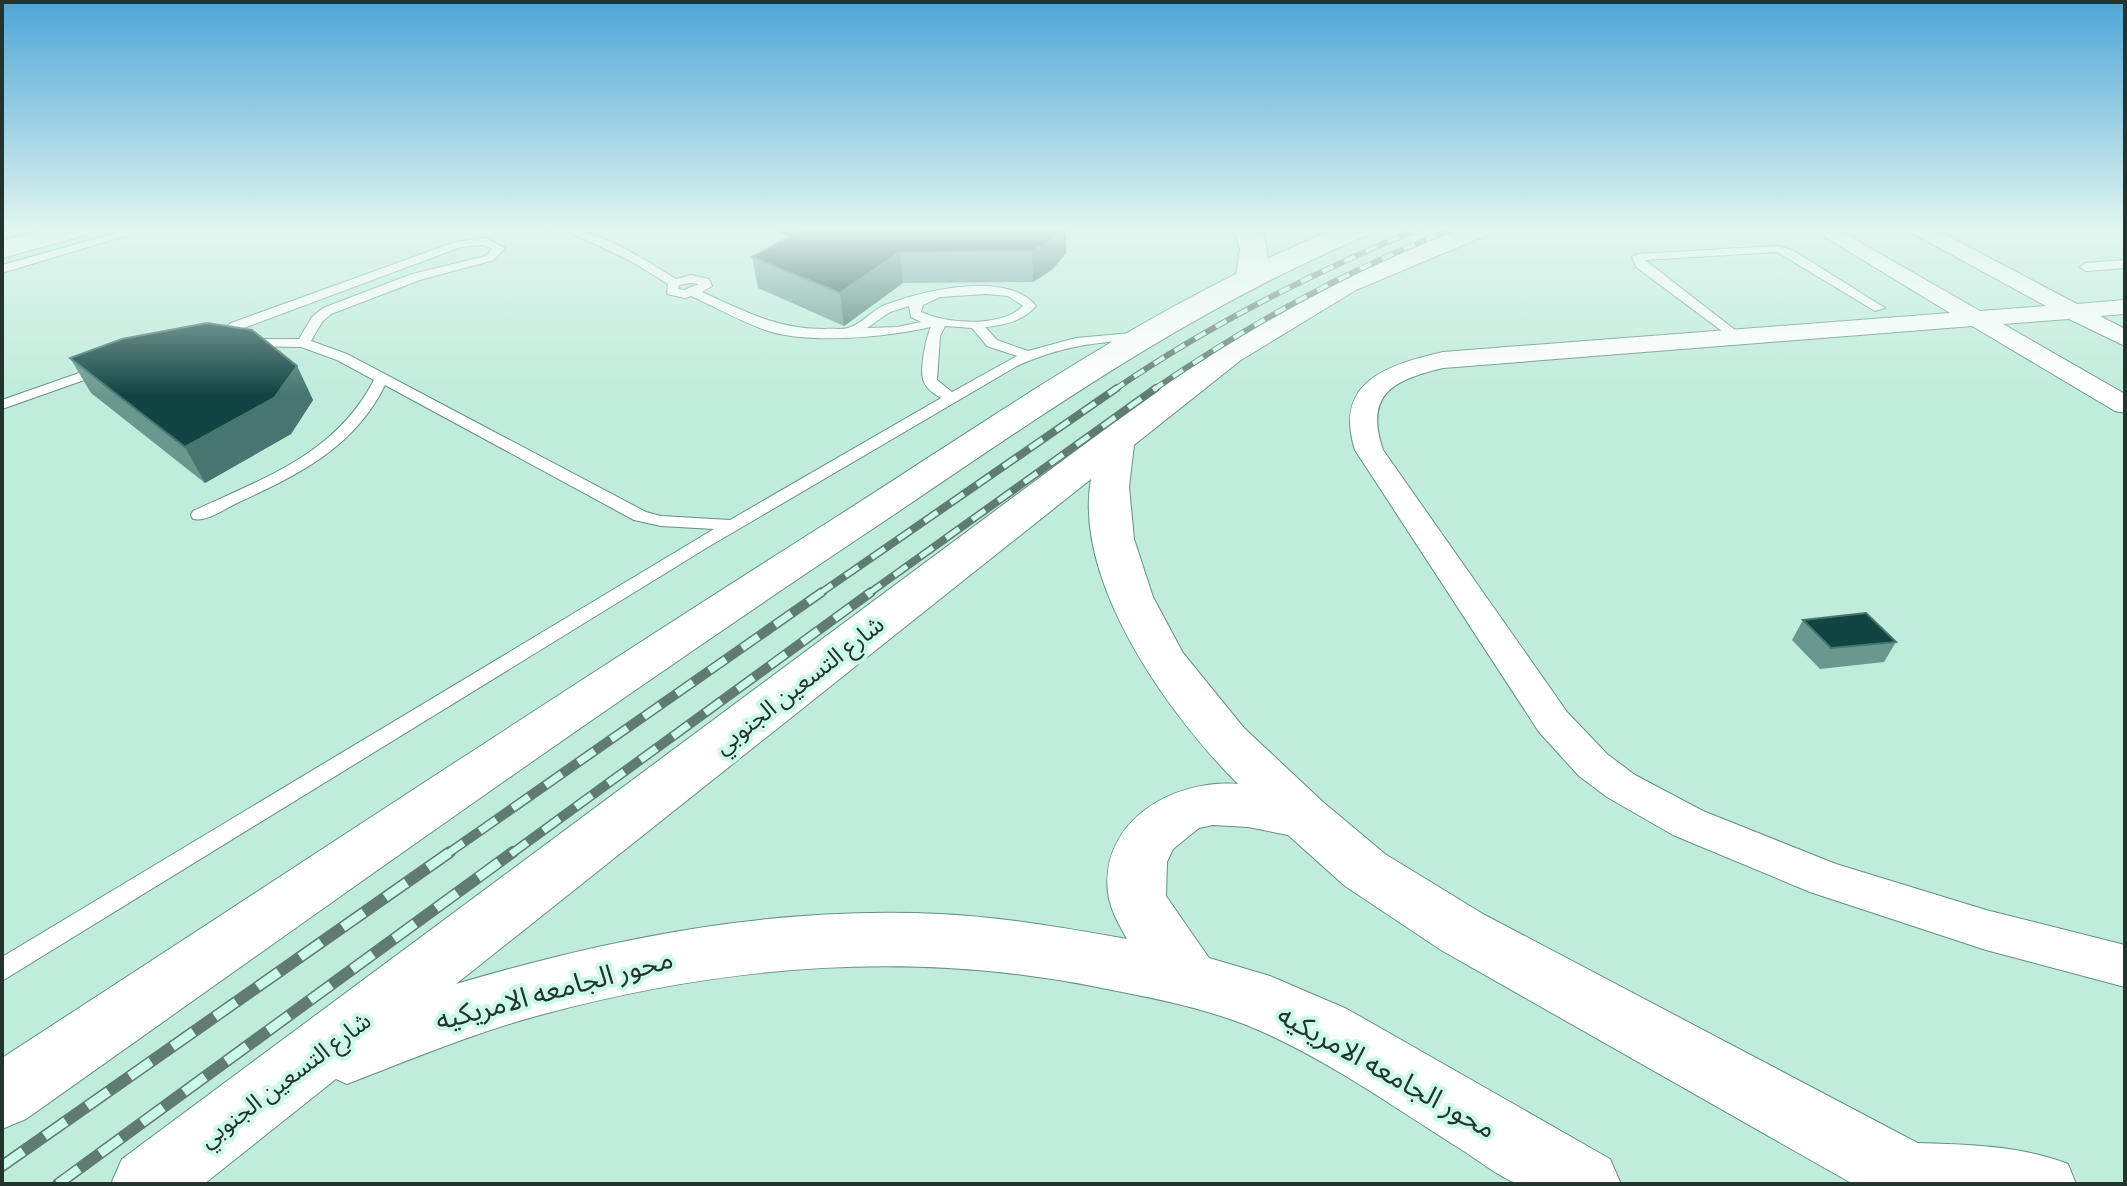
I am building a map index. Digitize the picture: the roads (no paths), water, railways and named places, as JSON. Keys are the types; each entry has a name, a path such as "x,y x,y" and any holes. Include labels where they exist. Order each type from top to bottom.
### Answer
{"main road":[{"path":"2,1096 757,586 1143,336 1234,284"},
{"name":"شارع التسعين الجنوبي","path":"147,1184 293,1075 1190,381 1268,327 1347,284"},
{"path":"1116,441 1109,487 1113,539 1131,597 1164,661 1226,741 1304,817 1365,870 1462,932 1910,1177"},
{"path":"1189,980 1137,898 1135,865 1149,836 1175,815 1210,804 1248,806 1304,817"},
{"name":"محور الجامعه الامريكيه","path":"293,1075 403,1030 509,995 651,960 706,950 800,940 893,937 991,942 1090,956 1189,980 1272,1006 1355,1048 1585,1184"}],"street":[{"path":"1917,284 2125,405"},
{"path":"2023,284 2125,339"},
{"path":"2123,296 2045,296 1949,303 1892,316 1734,336 1462,357 1425,363 1393,375 1372,392 1361,413 1363,437 1553,722 1593,765 1621,786 1688,823 1839,884 1958,923 2125,966"},
{"path":"1892,316 1975,319 2074,311 2123,296"},
{"path":"1910,1177 1957,1171 2048,1184"}],"lane":[{"path":"349,284 236,326 207,344 263,341 303,343 342,357 622,509 661,521 734,525"},
{"path":"303,343 317,320 327,311 397,284"},
{"path":"673,284 671,291 695,293 781,331 813,334 897,331 938,323 975,323 1016,317 1027,312 1030,306 1017,295 956,292 925,297 886,309 854,331"},
{"path":"1666,284 1734,336"},
{"path":"1841,284 1892,316"},
{"path":"925,297 917,302 915,314 938,323"},
{"path":"938,323 933,336 930,380 937,390 952,398"},
{"path":"975,323 992,343 1027,355"},
{"path":"2,970 734,525 1027,355 1088,338 1143,336"},
{"path":"2,405 122,363"},
{"path":"199,515 322,451 364,414 381,379"}],"railway":[{"path":"1117,388 1187,344 1298,284"},
{"path":"1155,388 1225,343 1329,284"},
{"path":"819,594 1117,388"},
{"path":"868,594 1155,388"},
{"path":"447,854 822,592"},
{"path":"511,854 871,592"},
{"path":"2,1166 450,852"},
{"path":"58,1184 513,852"}]}
